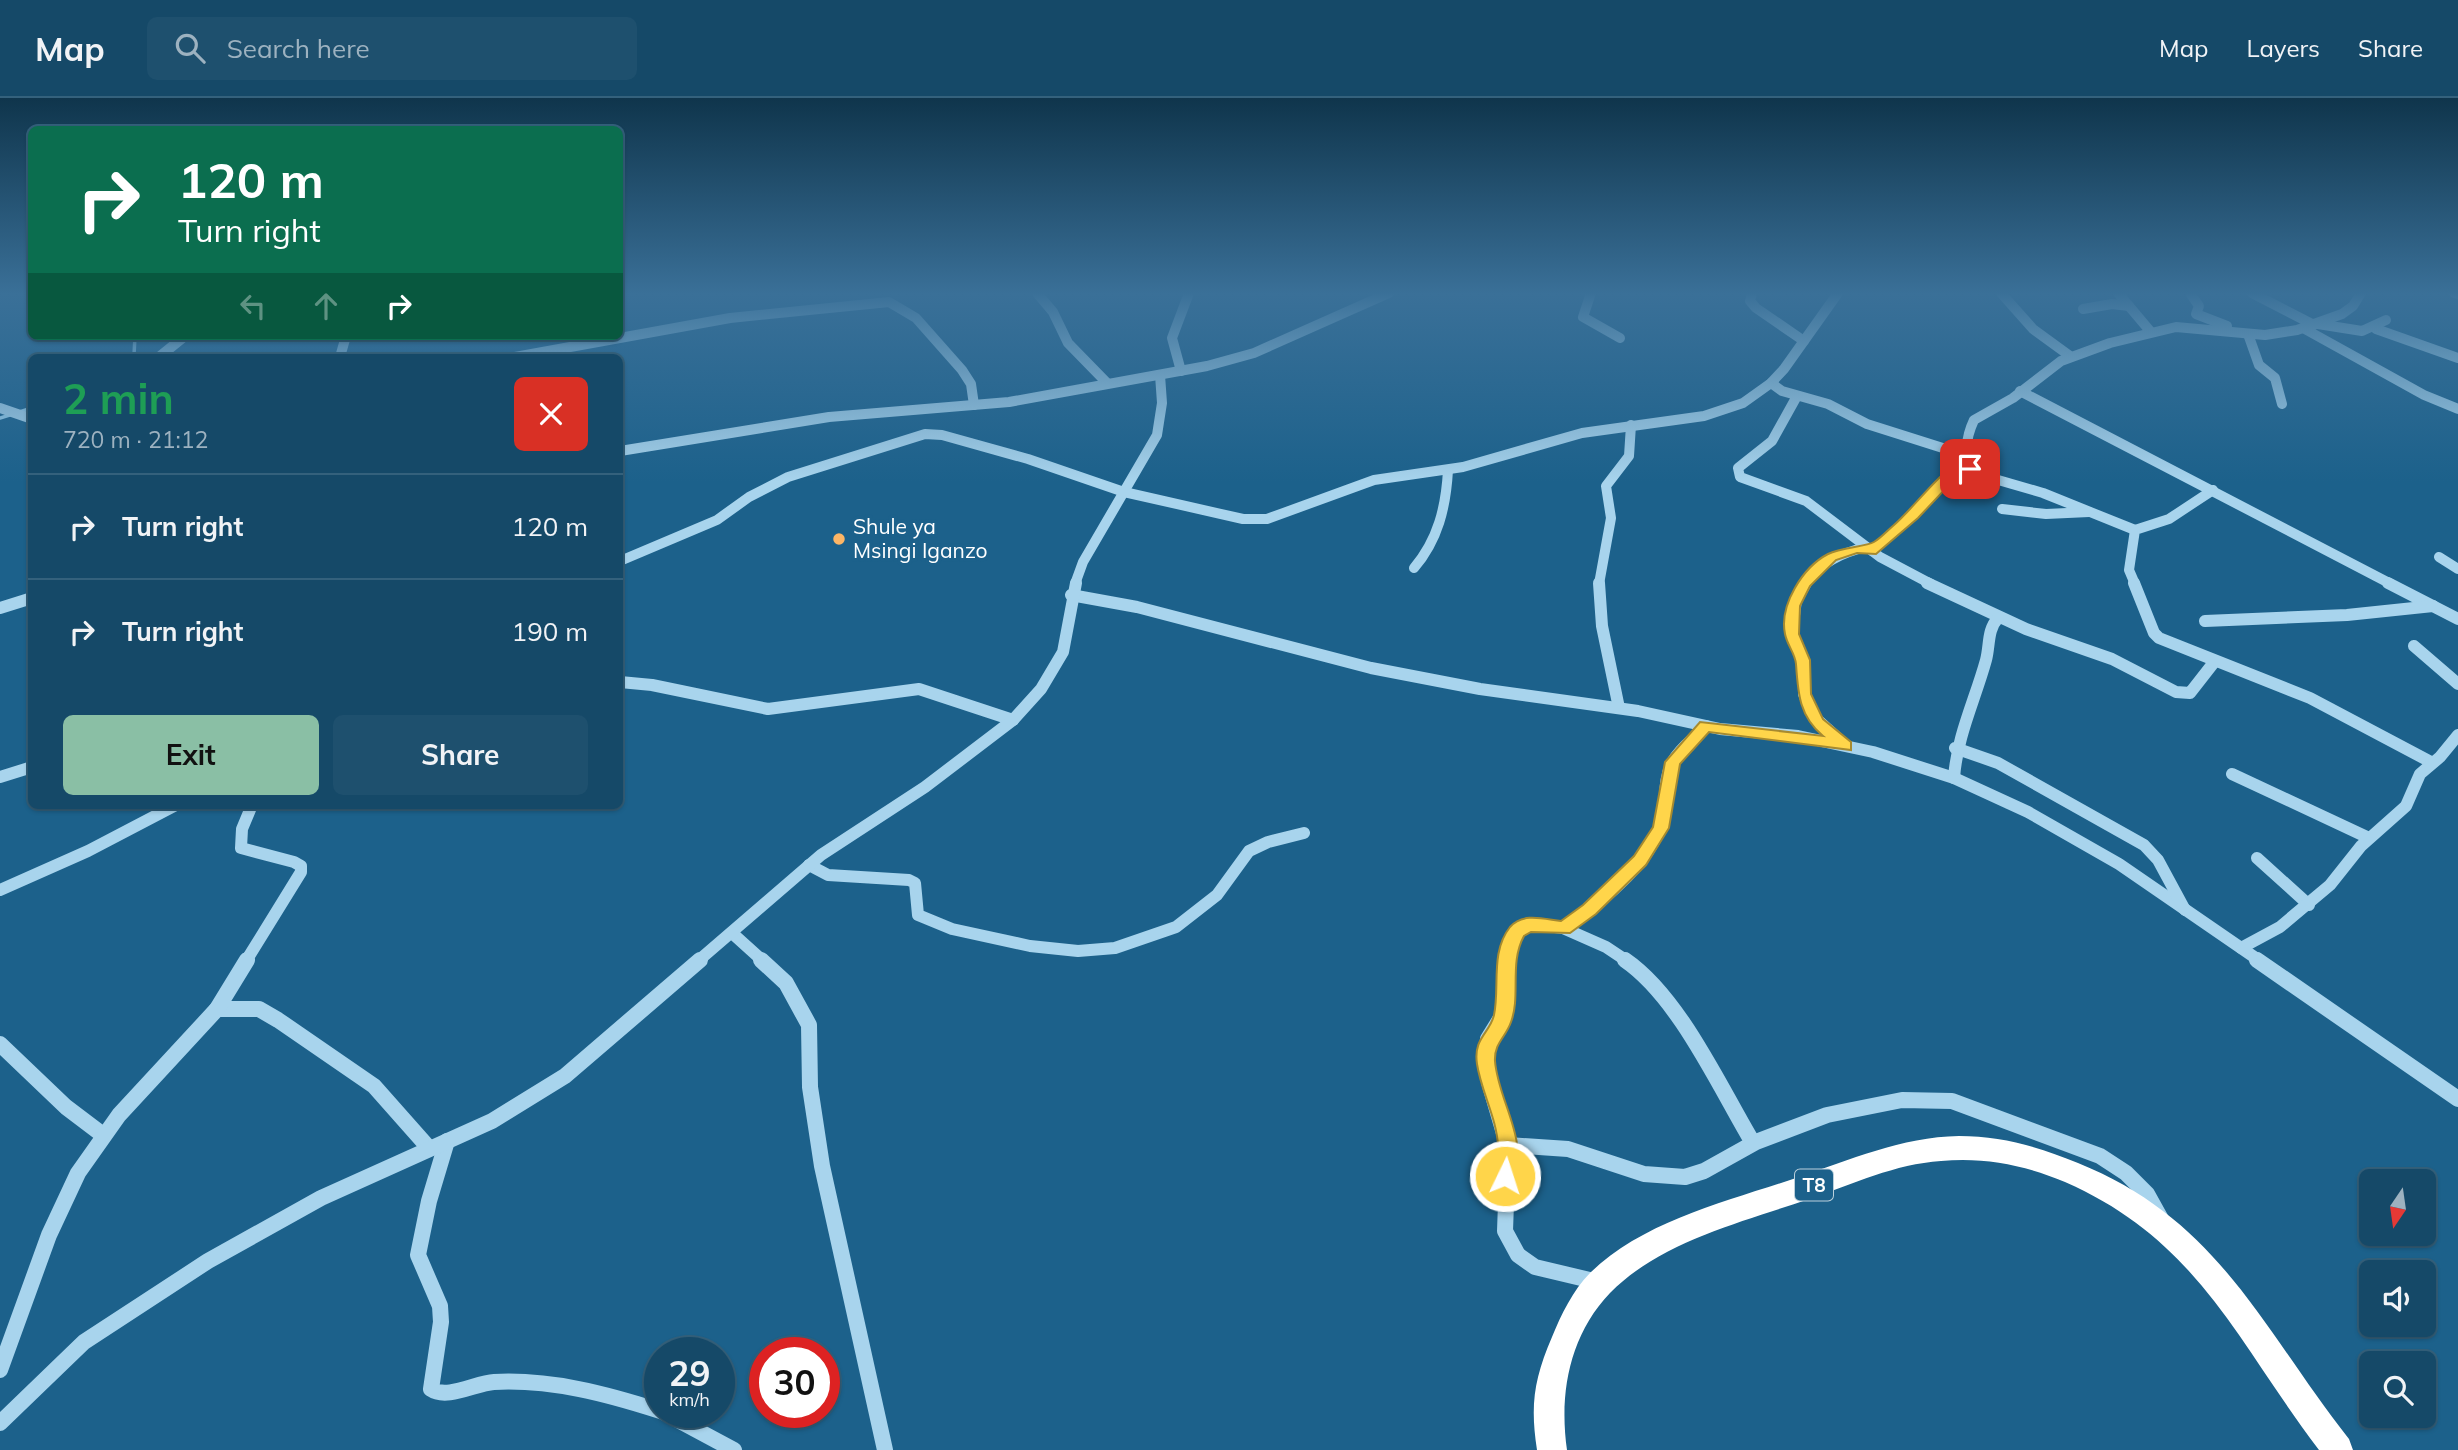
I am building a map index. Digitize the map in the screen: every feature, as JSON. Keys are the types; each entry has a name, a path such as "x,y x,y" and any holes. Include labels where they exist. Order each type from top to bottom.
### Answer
{"highway":[{"name":"T8","path":"1552,1450 1547,1407 1552,1373 1576,1318 1600,1283 1647,1250 1715,1220 1874,1164 1926,1150 1994,1150 2033,1160 2099,1184 2130,1200 2197,1254 2230,1292 2288,1384 2332,1442"}],"street":[{"path":"950,356 971,384 974,404"},
{"path":"1081,356 1107,383"},
{"path":"1175,356 1181,371"},
{"path":"623,451 829,417 1009,402 1181,371 1241,356"},
{"path":"623,560 717,520 749,498 788,477 925,434 942,435 1028,459 1124,492 1243,519 1267,519 1374,480 1448,470 1582,433 1725,410 1743,403 1771,383 1792,356"},
{"path":"2070,356 1974,420 1969,431 1970,469 1980,476 2043,493 2135,530 2169,519 2192,501 2213,490"},
{"path":"2256,356 2259,365 2275,378 2282,404"},
{"path":"2354,356 2420,395 2458,410"},
{"path":"0,1423 83,1342 165,1287 270,1224 428,1147 492,1121 565,1076 809,865 925,788 1013,720 1041,689 1063,652 1069,632 1071,595 1091,544 1157,435 1162,402 1160,375"},
{"path":"1771,383 1782,391 1828,404 1880,429 1968,458"},
{"path":"2020,391 2458,619"},
{"path":"1797,396 1772,441 1742,464 1737,473 1749,482 1788,492 1807,501 1869,549 1919,580 1998,618 2112,659 2184,694 2190,693 2215,661"},
{"path":"0,408 28,418"},
{"path":"1619,708 1602,626 1599,585 1611,518 1606,486 1629,456 1631,425"},
{"path":"1846,746 1817,723 1804,694 1803,660 1793,639 1791,616 1804,584 1831,557 1843,551 1869,549 1897,531 1968,458"},
{"path":"1414,568 1423,559 1440,522 1448,470"},
{"path":"2002,509 2046,514 2094,512"},
{"path":"2135,530 2129,570 2141,594 2151,628 2159,638 2310,698 2431,762"},
{"path":"2439,557 2458,569"},
{"path":"1071,595 1137,607 1371,668 1480,689 1619,708 1706,726 1798,736 1846,746 1954,778 2028,812 2119,864 2458,1099"},
{"path":"0,608 28,599"},
{"path":"2205,621 2347,615 2433,606"},
{"path":"1954,778 1955,748 1983,678 1990,629 1998,618"},
{"path":"2414,646 2458,684"},
{"path":"623,682 652,685 768,709 919,689 1013,720"},
{"path":"1563,928 1589,909 1651,847 1664,818 1668,773 1672,762 1706,726"},
{"path":"2241,948 2280,927 2309,905 2344,870 2369,838 2406,806 2420,774 2440,757 2458,735"},
{"path":"1955,748 1998,763 2083,808 2144,845 2158,860 2185,912"},
{"path":"0,777 28,768"},
{"path":"2232,774 2369,838"},
{"path":"0,890 88,851 168,809"},
{"path":"0,1370 58,1212 78,1173 103,1135 217,1009 303,868 294,862 241,848 242,829 250,809"},
{"path":"809,865 828,875 909,880 915,883 917,890 918,915 941,926 992,939 1093,951 1125,945 1175,927 1203,908 1229,883 1247,852 1259,845 1304,833"},
{"path":"2257,858 2309,905"},
{"path":"1600,1283 1562,1275 1529,1263 1517,1254 1504,1220 1508,1146 1486,1061 1489,1038 1503,1020 1505,975 1512,941 1522,926 1563,928 1606,947 1644,973 1673,1009 1753,1143"},
{"path":"732,933 786,983 809,1025 810,1087 820,1157 885,1450"},
{"path":"217,1009 260,1009 278,1020 374,1086 428,1147"},
{"path":"0,1044 66,1107 103,1135"},
{"path":"1508,1146 1549,1146 1578,1151 1654,1177 1682,1178 1727,1160 1753,1143 1839,1112 1921,1100 1952,1101 1972,1111 2062,1138 2092,1153 2140,1186 2155,1202 2163,1225"},
{"path":"447,1141 429,1201 418,1255 440,1306 441,1322 431,1388 434,1392 491,1382 524,1382 603,1394 644,1407"},
{"path":"692,1428 734,1450"}],"waterway":[{"path":"0,418 28,409"}],"place":[{"name":"Shule ya Msingi Iganzo","path":"839,539"}],"route":[{"path":"1505,1176 1508,1146 1486,1061 1489,1038 1503,1020 1508,956 1518,931 1528,924 1552,929 1563,928 1574,922 1640,860 1657,838 1661,828 1668,773 1672,762 1706,726 1798,736 1846,746 1817,723 1811,714 1804,694 1803,660 1792,634 1793,606 1804,584 1831,557 1843,551 1866,547 1872,551 1914,515 1961,465 1969,461 1970,469"}]}
